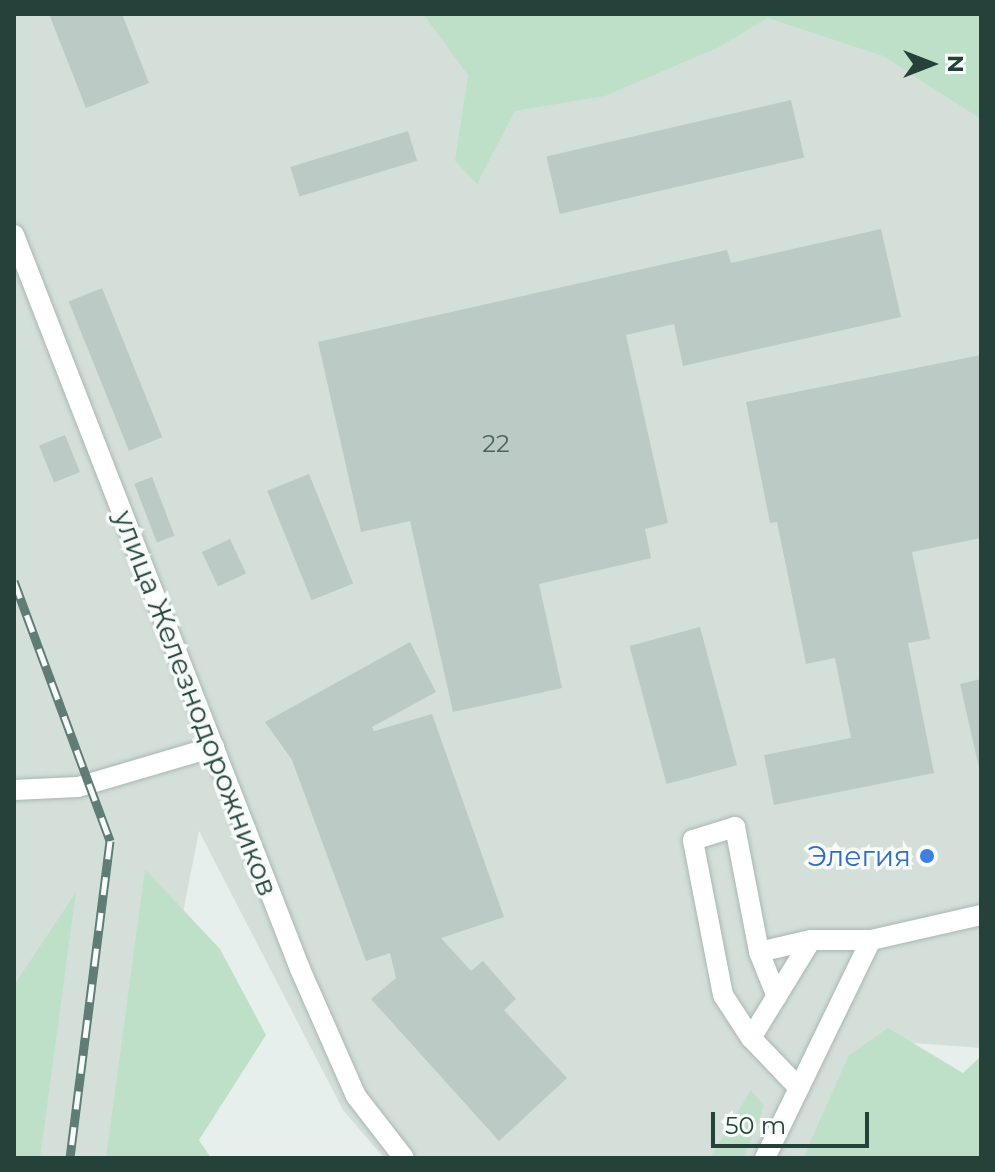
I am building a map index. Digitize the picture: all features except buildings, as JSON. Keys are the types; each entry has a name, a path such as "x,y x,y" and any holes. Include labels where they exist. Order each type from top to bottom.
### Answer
{"street":[{"name":"улица Железнодорожников","path":"14,235 300,969 356,1096 404,1158"},
{"path":"14,790 78,787 214,747"},
{"path":"777,997 759,952 735,827 693,840 723,995 751,1038 799,1088"},
{"path":"759,952 811,940 871,940 981,915"},
{"path":"751,1038 811,940"},
{"path":"765,1158 871,940"}],"shaded area":[{"path":"14,14 900,14 981,38 981,1048 900,1042 835,1158 384,1158 343,1110 199,831 135,1158 14,1158"}],"green space":[{"path":"423,14 981,14 981,119 883,56 768,18 719,47 605,96 515,111 477,184 455,161 468,75"},
{"path":"145,869 220,949 266,1035 199,1140 211,1158 106,1158"},
{"path":"76,892 40,1158 14,1158 14,985"},
{"path":"888,1028 963,1073 981,1056 981,1158 803,1158 849,1055"},
{"path":"751,1090 764,1106 744,1158 710,1158"}],"railway":[{"path":"14,581 110,841 70,1158"}],"place":[{"name":"Элегия","path":"927,856"}]}
